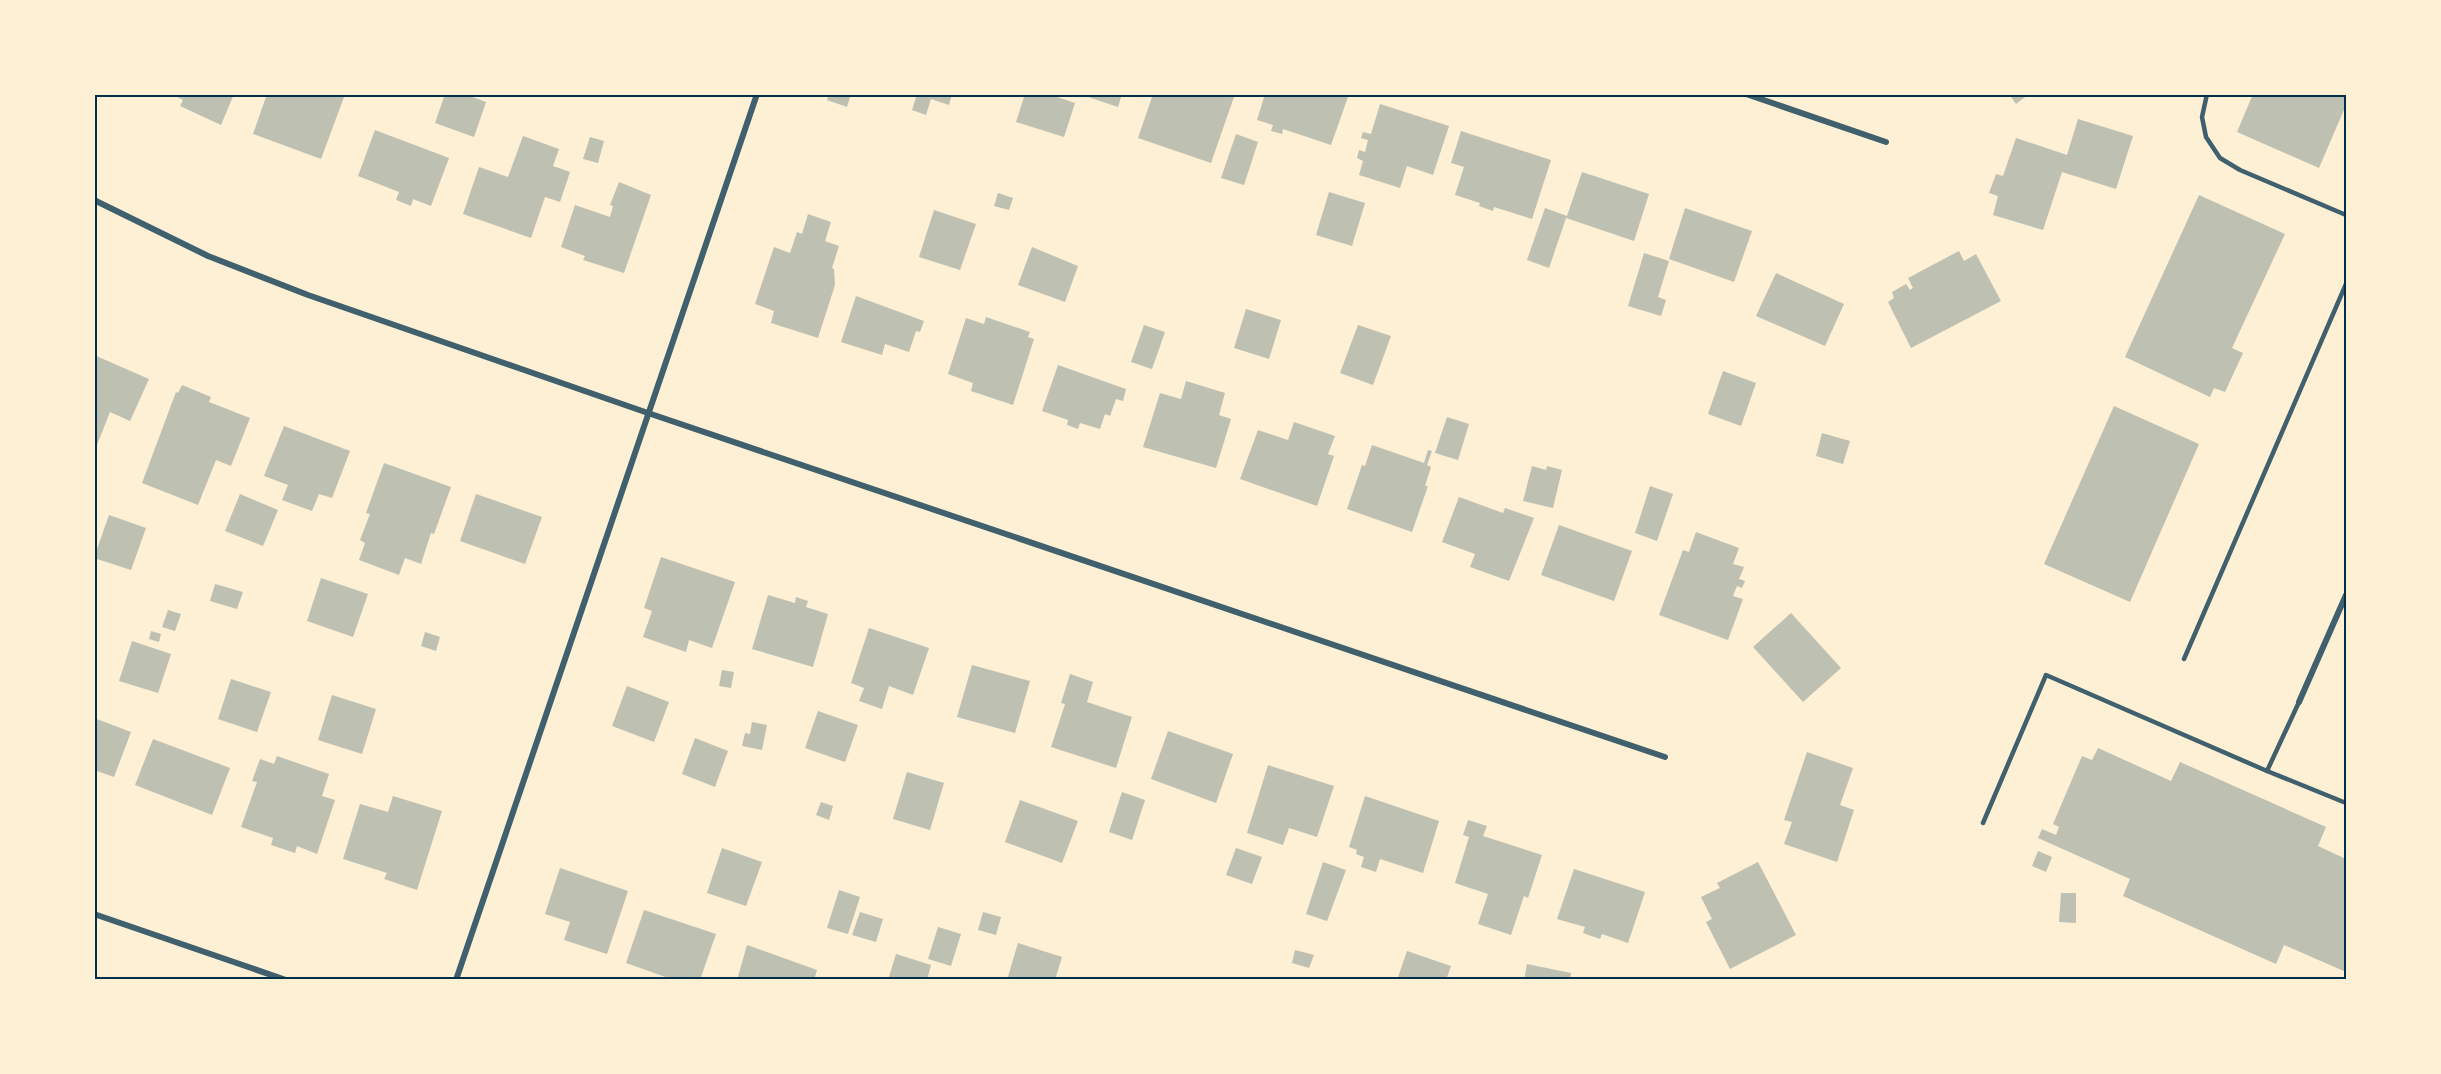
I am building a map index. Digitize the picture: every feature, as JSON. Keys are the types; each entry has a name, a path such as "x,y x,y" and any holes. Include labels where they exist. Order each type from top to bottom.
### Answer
{"street":[{"path":"456,980 757,94"},
{"path":"1746,94 1886,142"},
{"path":"94,200 208,256 308,295 648,413 1665,757"},
{"path":"2299,702 2346,595"},
{"path":"94,914 286,980"}],"lane":[{"path":"2207,94 2202,117 2206,138 2220,158 2240,170 2346,215"},
{"path":"2184,659 2346,284"},
{"path":"1983,823 2046,675 2346,803"},
{"path":"2267,771 2299,702"}],"building":[{"path":"171,94 234,94 221,125 180,106 183,100"},
{"path":"267,94 338,94 344,97 321,159 253,134"},
{"path":"445,94 465,94 486,102 474,137 435,123"},
{"path":"829,94 851,94 847,107 827,100"},
{"path":"917,94 952,94 949,105 931,99 926,115 912,110"},
{"path":"1025,94 1048,94 1075,103 1064,137 1016,122"},
{"path":"1079,94 1122,94 1118,107"},
{"path":"1153,94 1235,94 1211,163 1138,138"},
{"path":"1265,94 1349,94 1331,145 1283,129 1282,134 1271,131 1273,125 1257,120"},
{"path":"2009,94 2029,94 2016,104"},
{"path":"2253,94 2346,94 2346,105 2319,168 2237,132"},
{"path":"1380,104 1449,126 1433,175 1407,166 1400,188 1359,175 1363,161 1357,158 1359,150 1365,152 1368,140 1361,138 1363,132 1371,134"},
{"path":"2078,119 2133,136 2116,189 2062,172 2043,230 1993,215 1998,196 1989,193 1996,174 2003,176 2016,138 2067,155"},
{"path":"375,130 449,158 431,206 413,199 411,206 396,200 399,192 358,176"},
{"path":"1461,131 1551,160 1532,219 1494,207 1493,211 1479,206 1480,203 1455,195 1464,167 1451,163"},
{"path":"1236,134 1258,142 1244,185 1221,178"},
{"path":"523,136 559,149 553,166 570,172 560,202 545,197 531,238 463,214 479,167 508,177"},
{"path":"590,137 604,141 598,163 583,159"},
{"path":"1582,172 1649,194 1634,241 1566,218 1549,268 1527,260 1545,208 1567,216"},
{"path":"619,182 651,195 624,273 583,260 585,256 561,247 575,205 610,217 613,206 610,205"},
{"path":"1329,192 1365,203 1352,246 1316,235"},
{"path":"998,193 1013,198 1009,210 994,206"},
{"path":"2199,195 2285,234 2232,348 2243,353 2225,392 2214,388 2210,397 2125,357"},
{"path":"1685,208 1752,231 1734,282 1669,259"},
{"path":"934,210 976,224 960,270 919,257"},
{"path":"808,214 831,222 825,241 839,246 832,268 835,285 818,338 771,323 774,311 755,304 774,247 790,253 797,232 802,234"},
{"path":"1032,247 1078,266 1065,302 1018,285"},
{"path":"1959,251 1964,261 1976,254 2001,301 1911,348 1888,302 1894,298 1892,292 1906,284 1910,290 1913,288 1908,278"},
{"path":"1644,253 1669,261 1658,297 1666,300 1661,316 1628,306"},
{"path":"1776,273 1844,304 1825,346 1756,316"},
{"path":"856,296 924,321 920,332 916,331 909,352 885,344 882,355 841,342"},
{"path":"1246,309 1281,320 1269,359 1234,348"},
{"path":"986,317 1030,332 1028,337 1034,339 1013,405 971,391 973,383 948,374 966,318 984,324"},
{"path":"1144,325 1165,332 1152,369 1131,362"},
{"path":"1358,325 1391,336 1373,385 1340,373"},
{"path":"94,355 149,379 130,421 110,412 95,450"},
{"path":"1058,365 1126,389 1123,401 1116,399 1110,416 1105,414 1100,429 1080,423 1078,429 1067,425 1068,420 1042,411"},
{"path":"1723,371 1756,383 1741,426 1708,414"},
{"path":"1186,381 1225,393 1219,415 1231,419 1216,468 1143,447 1160,393 1181,399"},
{"path":"182,385 211,397 209,402 250,418 231,466 216,460 198,505 142,483 176,392 178,393"},
{"path":"2114,406 2199,444 2130,602 2044,564"},
{"path":"1447,417 1469,424 1458,460 1435,453"},
{"path":"1294,422 1335,436 1328,454 1334,456 1317,506 1240,479 1258,430 1288,440"},
{"path":"284,426 350,451 332,498 319,494 312,511 282,500 288,485 264,476"},
{"path":"1822,433 1850,441 1843,464 1816,456"},
{"path":"1372,445 1424,463 1428,450 1432,451 1427,465 1431,467 1425,486 1428,486 1412,532 1347,509 1362,465 1365,466"},
{"path":"384,463 451,487 434,534 431,533 421,564 405,558 399,575 359,560 365,543 360,540 370,514 366,513"},
{"path":"1532,466 1546,470 1547,466 1562,470 1553,508 1523,501"},
{"path":"1650,486 1673,494 1657,541 1635,533"},
{"path":"240,494 278,510 263,546 225,531"},
{"path":"476,494 542,517 525,564 460,541"},
{"path":"1459,497 1503,513 1505,508 1534,518 1509,581 1470,567 1475,554 1442,542"},
{"path":"109,515 146,528 131,570 94,558"},
{"path":"1559,525 1632,551 1614,601 1541,575"},
{"path":"1696,532 1739,548 1733,564 1744,567 1739,579 1745,581 1742,588 1737,586 1733,596 1743,599 1728,640 1659,615 1683,550 1689,552"},
{"path":"661,557 735,582 712,648 689,640 686,652 643,637 652,611 644,608"},
{"path":"321,578 368,594 353,637 307,621"},
{"path":"215,584 243,592 237,609 210,601"},
{"path":"768,595 795,603 796,597 808,601 806,607 828,614 813,667 752,649"},
{"path":"168,610 181,614 175,631 162,627"},
{"path":"1791,613 1841,668 1803,702 1753,647"},
{"path":"869,628 929,648 913,695 889,686 882,709 859,701 864,688 851,683"},
{"path":"151,631 161,634 159,642 149,639"},
{"path":"425,632 440,637 436,651 421,646"},
{"path":"132,641 171,654 158,693 119,681"},
{"path":"972,665 1030,681 1015,733 957,717"},
{"path":"722,670 734,672 731,688 719,686"},
{"path":"1070,674 1093,682 1087,702 1132,717 1116,768 1051,747 1065,704 1061,703"},
{"path":"231,679 271,692 257,732 218,719"},
{"path":"627,686 669,702 654,742 612,726"},
{"path":"332,695 376,709 362,754 318,740"},
{"path":"818,711 858,725 845,762 805,748"},
{"path":"94,718 131,732 114,777 94,770"},
{"path":"752,722 767,725 762,750 742,746 745,733 750,734"},
{"path":"1168,731 1233,754 1216,803 1151,779"},
{"path":"695,738 728,751 715,787 682,774"},
{"path":"153,739 230,768 212,815 135,785"},
{"path":"2098,748 2171,781 2180,762 2326,827 2318,846 2346,859 2346,972 2284,945 2276,964 2123,896 2130,879 2038,838 2042,829 2056,835 2059,827 2053,824 2082,756 2092,760"},
{"path":"1807,752 1853,768 1840,805 1854,810 1837,862 1784,844 1792,822 1784,820"},
{"path":"277,756 329,774 322,796 335,800 317,854 297,846 295,853 271,845 273,838 241,827 257,782 252,781 260,759 274,764"},
{"path":"1268,765 1334,786 1317,837 1289,828 1283,845 1247,833"},
{"path":"907,772 944,783 930,830 893,819"},
{"path":"1122,792 1145,800 1132,840 1109,832"},
{"path":"393,796 442,811 417,890 384,879 387,873 343,859 360,804 388,812"},
{"path":"1365,796 1439,821 1423,873 1380,859 1376,872 1361,867 1364,857 1356,854 1357,850 1349,847"},
{"path":"1020,800 1078,821 1062,863 1005,842"},
{"path":"821,802 833,806 829,820 816,815"},
{"path":"1468,820 1487,826 1483,836 1542,855 1528,898 1524,896 1511,935 1478,924 1488,894 1455,883 1469,837 1463,835"},
{"path":"722,848 762,862 746,906 707,893"},
{"path":"1236,848 1262,857 1252,884 1226,875"},
{"path":"2038,851 2052,857 2046,872 2032,866"},
{"path":"1323,862 1346,870 1327,921 1306,914"},
{"path":"1758,862 1796,935 1730,969 1706,922 1712,919 1701,897 1720,888 1717,883"},
{"path":"560,868 628,891 607,954 564,940 570,922 545,914"},
{"path":"1574,869 1645,892 1628,943 1602,934 1600,939 1583,933 1585,927 1557,919"},
{"path":"839,890 860,897 848,934 827,928"},
{"path":"2061,893 2076,893 2076,923 2059,922"},
{"path":"644,910 716,934 700,980 674,980 626,963"},
{"path":"860,912 883,919 876,942 852,935"},
{"path":"983,912 1001,917 996,935 978,930"},
{"path":"938,927 961,934 951,966 928,959"},
{"path":"1018,943 1062,957 1055,980 1007,980"},
{"path":"747,945 817,970 814,980 737,980"},
{"path":"1295,950 1314,955 1309,968 1292,963"},
{"path":"1407,951 1451,966 1446,980 1397,980"},
{"path":"896,954 931,965 927,980 888,980"},
{"path":"1527,964 1571,973 1570,980 1524,980"}]}
